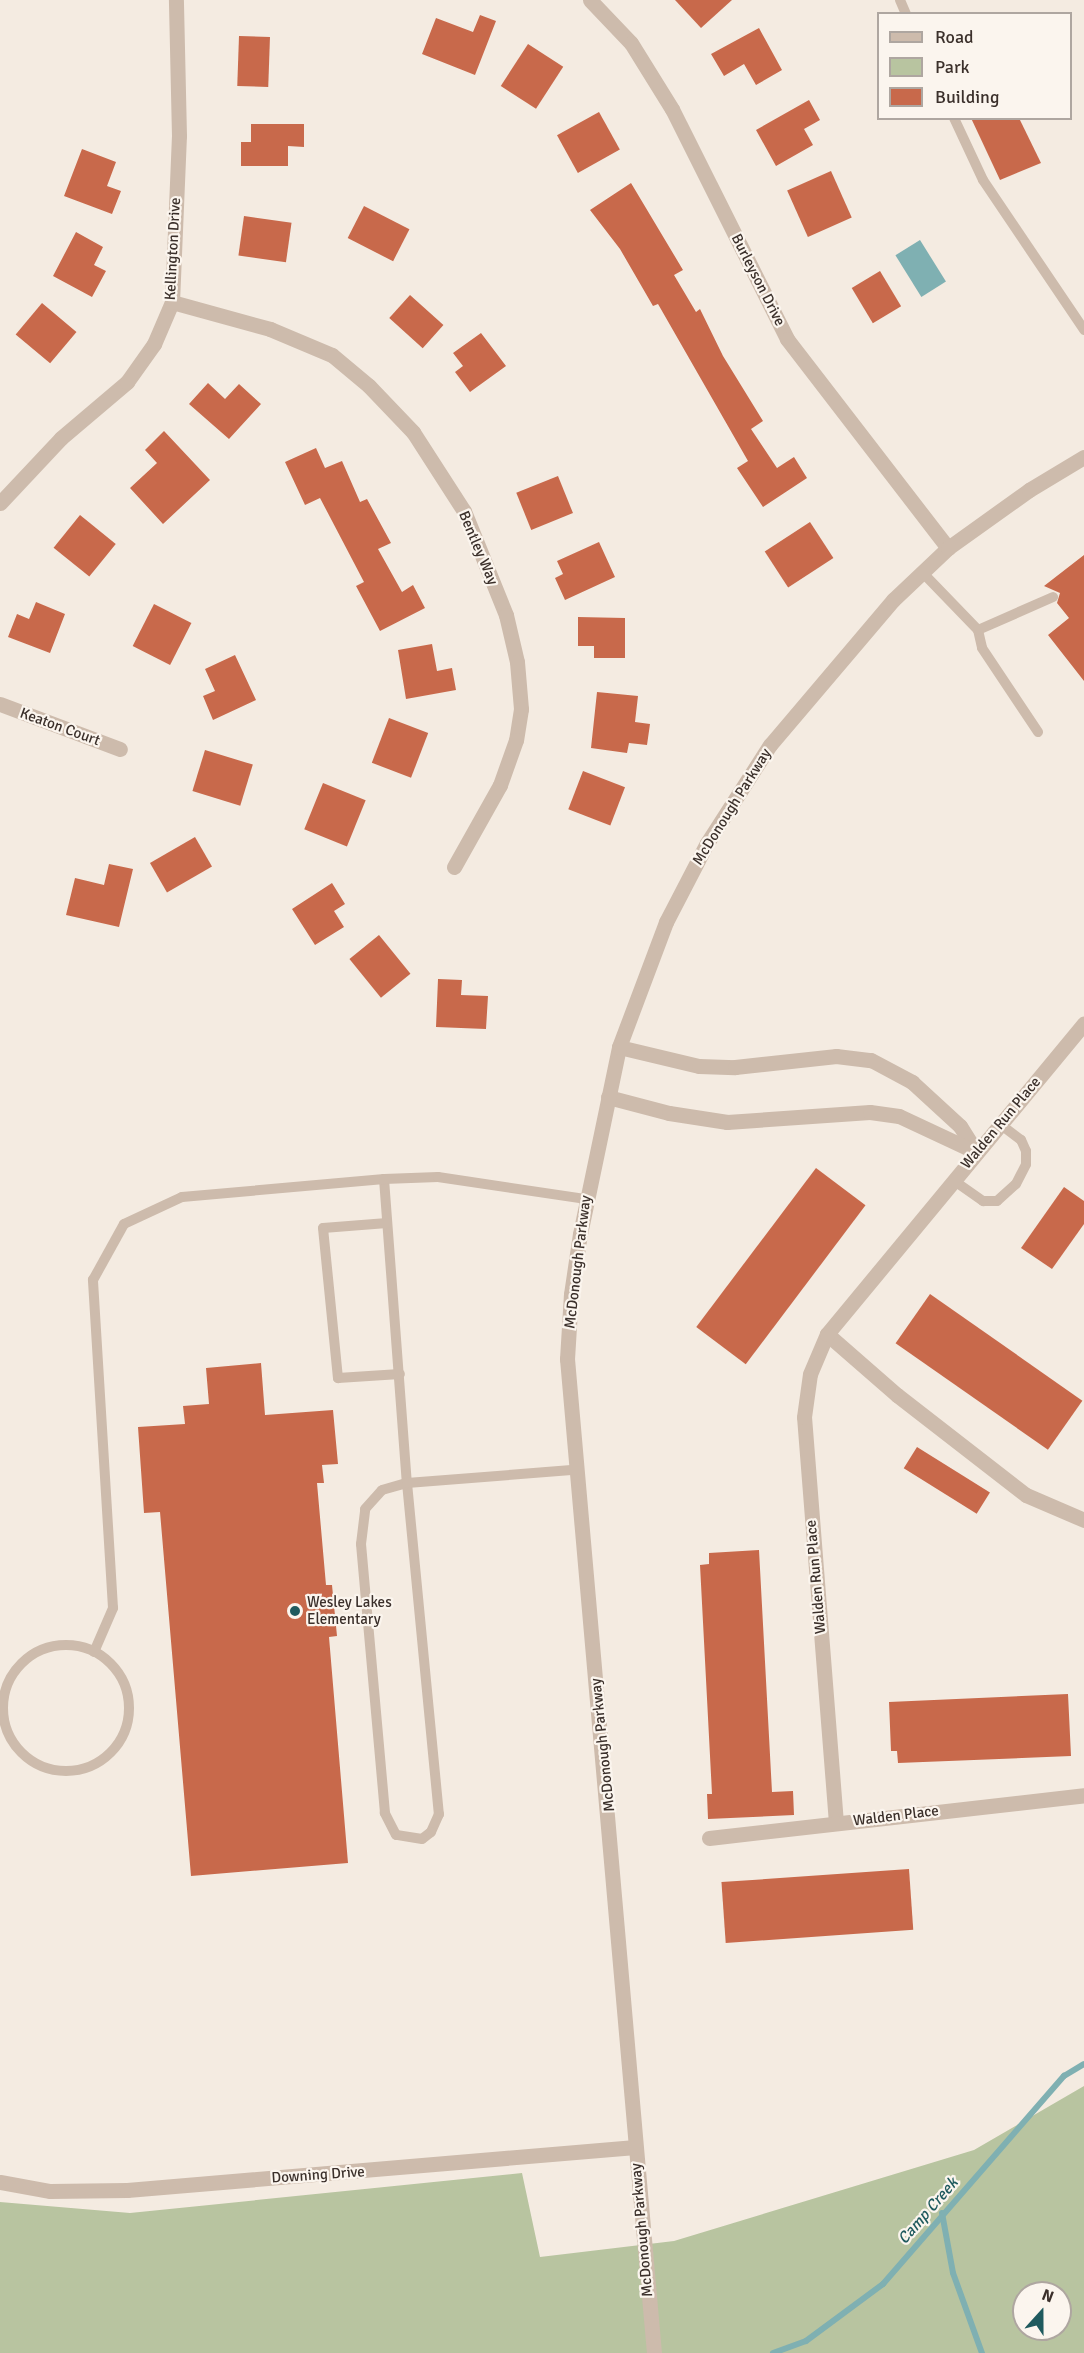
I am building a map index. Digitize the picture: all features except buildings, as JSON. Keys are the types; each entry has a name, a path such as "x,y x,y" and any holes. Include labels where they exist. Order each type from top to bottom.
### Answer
{"street":[{"name":"Kellington Drive","path":"0,503 61,438 127,382 154,344 172,302 179,136 176,0"},
{"name":"Burleyson Drive","path":"590,0 631,43 672,109 787,339 948,548"},
{"name":"Bentley Way","path":"172,302 270,329 332,355 369,386 413,432 464,511 506,615 517,662 521,709 516,740 500,785 454,867"},
{"name":"McDonough Parkway","path":"654,2353 635,2147 608,1801 574,1470 567,1359 571,1294 586,1199 619,1047 666,922 713,833 770,745 840,659 922,572 948,548 1029,490 1084,459"},
{"name":"Keaton Court","path":"0,704 120,749"},
{"name":"Walden Run Place","path":"836,1823 804,1417 810,1374 827,1334 1084,1023"},
{"path":"619,1047 699,1066 854,1057 892,1069 929,1097 960,1126 976,1152"},
{"name":"Walden Run Place","path":"608,1097 713,1121 870,1113 914,1121 946,1141 976,1152"},
{"path":"914,1121 929,1097"},
{"path":"827,1334 897,1395 1026,1495 1084,1521"},
{"name":"Walden Place","path":"709,1838 1084,1795"},
{"name":"Downing Drive","path":"0,2182 50,2191 127,2190 635,2147"}],"lane":[{"path":"955,120 983,180 1084,330"},
{"path":"922,572 978,630 982,648 1038,732"},
{"path":"978,630 1053,597"},
{"path":"953,1180 983,1201 998,1201 1016,1184 1026,1164 1026,1150 1021,1140 1000,1124"},
{"path":"94,1652 113,1608 93,1280 124,1224 182,1197 384,1179 438,1177 586,1199"},
{"path":"384,1179 407,1483 439,1814 431,1832 422,1839 396,1835 385,1814 361,1544 360,1527 371,1499 382,1491 407,1483 574,1470"},
{"path":"387,1223 323,1228 338,1378 400,1374"},
{"path":"67,1645 94,1652 119,1674 127,1692 129,1713 125,1732 114,1750 98,1763 79,1771 57,1772 37,1765 20,1752 8,1734 2,1714 4,1692 13,1673 27,1658 46,1648 67,1645"}],"green space":[{"path":"1084,2086 1084,2353 0,2353 0,2202 130,2213 522,2173 540,2257 674,2241 974,2150"}],"water":[{"path":"920,240 946,282 921,297 895,255"}],"waterway":[{"name":"Camp Creek","path":"773,2353 806,2341 883,2284 1064,2076 1084,2064"},
{"path":"942,2213 953,2273 982,2353"}],"place":[{"name":"Wesley Lakes Elementary","path":"295,1611"}]}
